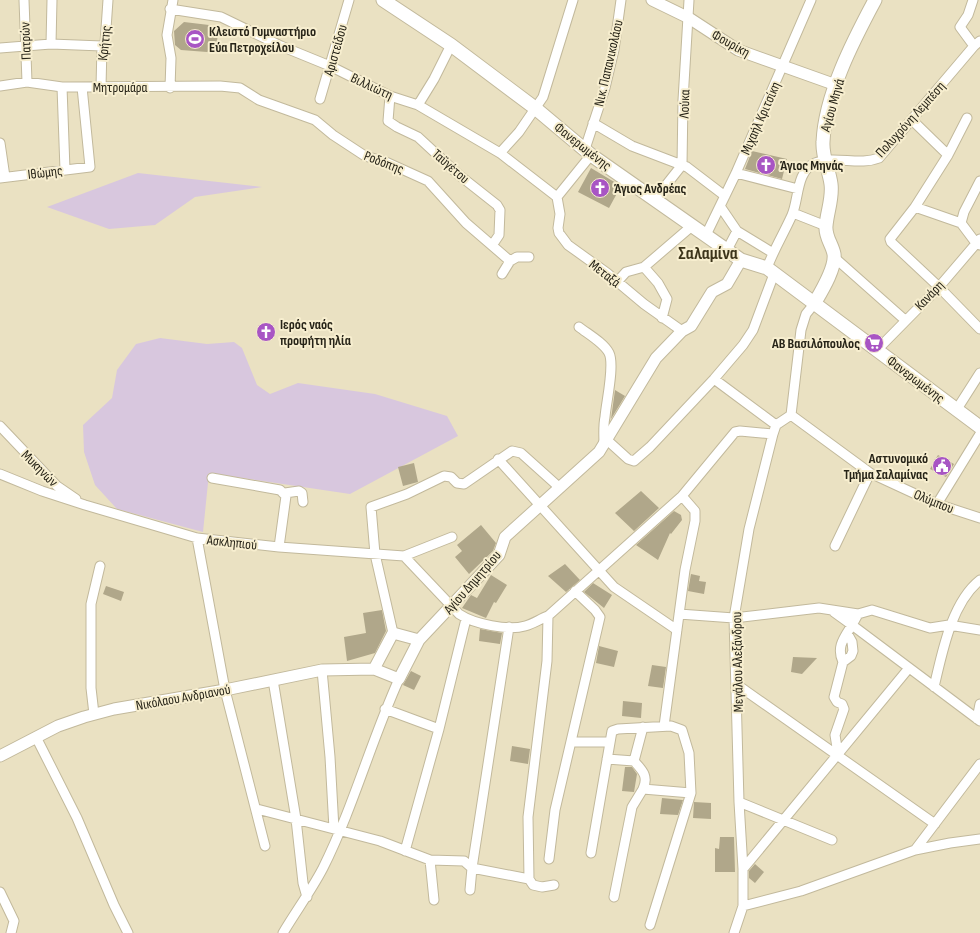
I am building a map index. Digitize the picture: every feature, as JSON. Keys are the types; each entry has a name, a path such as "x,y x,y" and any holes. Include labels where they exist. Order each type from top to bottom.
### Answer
{"main road":[{"name":"Φανερωμένης","path":"383,0 451,45 535,108 588,152 741,260 771,271 980,427"},
{"name":"Αγίου Μηνά","path":"826,226 831,189 824,162 823,147 825,126 836,85 861,25 874,0"},
{"path":"814,304 827,281 834,258 834,252 826,236 826,226"}],"street":[{"name":"Πατρών","path":"24,0 27,82"},
{"path":"51,44 52,0"},
{"name":"Κρήτης","path":"101,87 102,46 105,43 108,0"},
{"name":"Αριστείδου","path":"320,99 349,0"},
{"path":"500,153 519,132 543,97 573,0"},
{"name":"Νικ. Παπανικολάου","path":"557,197 588,152 593,123 605,88 614,50 621,0"},
{"name":"Φουρίκη","path":"652,0 689,18 738,50 836,85"},
{"name":"Λούκα","path":"682,165 683,100 689,0"},
{"name":"Μιχαήλ Κριτσίκη","path":"706,235 736,173 811,0"},
{"path":"974,0 968,15 960,27 977,43"},
{"path":"170,88 171,58 167,35 172,4"},
{"name":"Βιλλιώτη","path":"172,4 221,17 281,46 330,66 390,96 418,105 500,153 557,197"},
{"name":"Πολυχρόνη Λεμπέση","path":"824,162 833,160 872,161 879,158 977,43"},
{"path":"0,48 51,44 102,46"},
{"path":"418,105 434,79 451,45"},
{"name":"Μητρομάρα","path":"0,86 27,82 62,87 170,88 220,86 240,88"},
{"path":"62,87 65,170"},
{"name":"Ιθώμης","path":"2,177 90,167 82,87"},
{"name":"Ροδόπης","path":"240,88 259,100 316,120 333,135 365,156 392,164 428,181 466,222 493,244 510,261"},
{"name":"Ταϋγέτου","path":"390,96 388,121 398,128 418,136 459,175 497,205 500,210 499,235 493,244"},
{"path":"967,118 948,155 915,207 892,235 891,242 980,329"},
{"path":"912,120 948,155"},
{"path":"593,123 632,146 682,165 725,196"},
{"path":"0,143 2,177"},
{"path":"579,327 606,348 611,358 604,419 605,443 628,460 634,461 650,447 732,360 753,330 771,271 773,253 793,213 798,189 807,169 815,163 824,162"},
{"path":"654,199 682,165"},
{"path":"736,173 798,189"},
{"path":"961,223 964,212 980,181"},
{"name":"Μεταξά","path":"557,197 560,214 558,228 563,239 662,318 682,331"},
{"path":"720,206 737,231 773,253"},
{"path":"915,207 961,223 979,242"},
{"path":"793,213 826,226"},
{"path":"617,282 626,272 644,267 693,225"},
{"path":"727,250 737,231"},
{"name":"Κανάρη","path":"877,350 979,242"},
{"path":"502,274 510,261 516,257 529,257"},
{"path":"834,258 905,320"},
{"name":"Αγίου Δημητρίου","path":"283,933 307,897 324,867 336,830 385,709 419,640 499,555 505,537 599,452 656,358 682,331 692,326 712,292 727,284 741,260"},
{"path":"644,267 658,283 667,299 662,318"},
{"path":"714,379 776,425 791,415 801,330 806,314 814,304"},
{"path":"957,409 980,373"},
{"name":"Ολύμπου","path":"791,415 870,473 937,504 980,518"},
{"name":"Μεγάλου Αλεξάνδρου","path":"734,933 743,906 743,869 739,802 734,618 749,529 776,425"},
{"name":"Μυκηνών","path":"0,426 57,486 85,505"},
{"path":"452,537 404,556 451,607 466,619 486,624 509,627 524,626 548,616 682,496 735,432 740,430 773,434"},
{"path":"937,504 980,434"},
{"path":"374,670 393,633 375,554 371,507 407,494 444,476 451,477 457,483 464,484 498,459 512,451 521,453 560,488"},
{"path":"498,459 614,587 677,630"},
{"path":"835,546 870,473"},
{"name":"Ασκληπιού","path":"0,474 42,491 85,505 197,538 280,547 404,556"},
{"path":"212,478 280,490 285,493 299,491 302,493 303,502"},
{"path":"280,547 286,496 285,493"},
{"path":"664,726 685,570 695,522 695,511 682,496"},
{"path":"197,538 225,690 266,846"},
{"path":"94,714 91,688 91,604 100,566"},
{"path":"934,687 949,625 969,592 980,580"},
{"path":"549,859 554,810 600,618 595,610 575,591"},
{"path":"679,614 734,618 819,608 858,614 872,610 930,628 949,625 980,630"},
{"path":"832,610 849,629 910,668 979,720"},
{"path":"838,754 835,735 844,709 842,704 837,702 834,697 843,662 841,657 841,642 858,614"},
{"path":"548,616 547,661 528,818 529,879 533,885 542,887 554,885"},
{"path":"405,851 439,729 466,619"},
{"path":"470,890 472,868 509,627"},
{"path":"393,633 419,640"},
{"path":"743,869 910,668"},
{"path":"322,670 336,830"},
{"name":"Νικόλαου Ανδριανού","path":"0,756 58,726 94,714 225,690 322,670 374,670 399,679"},
{"path":"274,680 296,819 303,883 307,897"},
{"path":"736,684 838,754 935,824"},
{"path":"979,720 980,704"},
{"path":"385,709 439,729"},
{"path":"634,761 643,727"},
{"path":"591,853 612,731 615,729 643,727 677,727 684,734 689,753 691,793 650,925"},
{"path":"36,737 77,818 114,905 128,933"},
{"path":"571,742 610,742"},
{"path":"607,759 634,761 645,774 646,778 643,789 632,807 614,897"},
{"path":"915,850 980,764"},
{"path":"643,789 691,793"},
{"path":"739,802 832,840"},
{"path":"257,809 380,841 430,860 464,861 472,868 529,879"},
{"path":"743,906 801,892 915,850 980,839"},
{"path":"430,860 434,900"},
{"path":"0,892 14,921 11,933"}],"shaded area":[{"path":"138,173 262,187 195,197 155,225 109,229 47,207"},
{"path":"160,338 207,344 234,342 242,348 257,385 270,394 298,383 375,394 447,416 458,436 350,494 209,473 203,532 117,509 95,485 84,452 83,425 112,398 117,370 136,344"}],"building":[{"name":"Κλειστό Γυμναστήριο Εύα Πετροχείλου","path":"184,22 209,25 218,34 216,48 207,52 181,50 175,45 174,31"},
{"name":"Άγιος Μηνάς","path":"752,151 787,159 782,179 745,169"},
{"name":"Άγιος Ανδρέας","path":"591,168 621,186 609,208 578,192"},
{"path":"615,390 625,396 611,419 612,412"},
{"name":"Αστυνομικό Τμήμα Σαλαμίνας","path":"938,455 954,464 946,477 930,469"},
{"path":"414,463 418,482 403,486 398,467"},
{"path":"641,491 659,508 634,531 615,513"},
{"path":"674,511 681,515 682,520 671,534 670,533 658,560 636,545"},
{"path":"481,525 496,543 493,551 469,574 455,557 462,551 457,545"},
{"path":"565,564 580,580 566,592 548,576"},
{"path":"691,574 700,576 699,581 706,582 704,594 688,591"},
{"path":"491,575 507,585 496,603 494,602 486,618 462,608 471,595 477,598"},
{"path":"593,583 612,595 604,608 584,592"},
{"path":"106,586 124,592 121,601 103,594"},
{"path":"382,610 386,631 375,653 347,661 344,637 366,633 363,613"},
{"path":"480,629 502,633 500,644 479,641"},
{"path":"599,646 618,651 614,667 596,663"},
{"path":"793,657 817,658 802,674 791,672"},
{"path":"652,665 666,667 663,688 648,686"},
{"path":"411,671 421,676 414,690 403,685"},
{"path":"623,701 642,703 641,718 622,716"},
{"path":"512,746 530,749 528,764 510,761"},
{"path":"625,767 632,767 637,774 634,792 622,791"},
{"path":"662,798 683,800 678,815 660,814"},
{"path":"694,802 711,803 711,819 693,818"},
{"path":"720,837 734,837 735,872 715,872 715,848 719,849"},
{"path":"755,864 764,872 755,883 749,878 749,871"}],"place":[{"name":"Κλειστό Γυμναστήριο Εύα Πετροχείλου","path":"195,39"},
{"name":"Άγιος Μηνάς","path":"766,165"},
{"name":"Άγιος Ανδρέας","path":"600,188"},
{"name":"Ιερός ναός προφήτη ηλία","path":"266,332"},
{"name":"ΑΒ Βασιλόπουλος","path":"874,343"},
{"name":"Αστυνομικό Τμήμα Σαλαμίνας","path":"942,466"}],"district":[{"name":"Σαλαμίνα","path":"708,253"}]}
